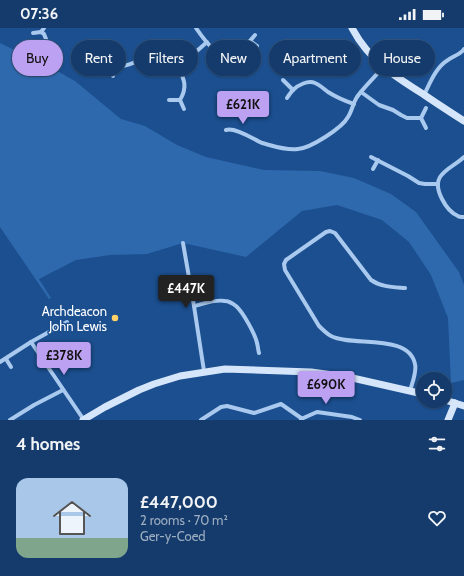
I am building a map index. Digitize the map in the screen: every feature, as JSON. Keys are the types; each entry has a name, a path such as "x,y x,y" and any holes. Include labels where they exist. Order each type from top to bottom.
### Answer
{"street":[{"path":"196,28 206,41"},
{"path":"354,29 369,52"},
{"path":"33,32 43,30 46,38"},
{"path":"251,40 255,35"},
{"path":"198,50 206,43"},
{"path":"424,95 432,78 441,66 448,60 461,53 464,49"},
{"path":"180,100 184,93 184,80 182,76"},
{"path":"226,130 232,129 271,146 289,149 307,147 336,130 343,124 361,92 376,76"},
{"path":"395,76 464,121"},
{"path":"283,80 293,90"},
{"path":"287,98 293,90 304,83 310,82 316,83 338,98 354,104"},
{"path":"361,92 379,105 393,110 407,118 421,118"},
{"path":"169,100 180,100"},
{"path":"180,100 184,109"},
{"path":"421,118 426,108"},
{"path":"421,118 426,128"},
{"path":"264,143 265,137"},
{"path":"371,157 419,183 438,184"},
{"path":"464,157 454,166 446,170 438,181 438,189 446,204 452,212 458,216 464,217"},
{"path":"373,169 378,160"},
{"path":"405,288 376,284 371,280 335,233 330,231 326,232 286,260 284,264 285,270 319,326 332,337 341,340 396,345 409,353 413,358 415,365 410,391"},
{"path":"183,244 204,371"},
{"path":"194,306 220,300 231,302 236,306 247,322 258,344 259,352"},
{"path":"0,362 30,342 67,322"},
{"path":"30,342 84,420 105,407 139,390 180,376 204,371 225,369 312,372 348,377 416,392"},
{"path":"6,359 11,367"},
{"path":"10,420 34,405 63,390"},
{"path":"448,420 454,403 464,406"},
{"path":"201,420 221,407 227,406 254,413 281,404 300,419 317,412 352,417 360,420"}],"shaded area":[{"path":"0,43 12,49 12,76 63,76 63,74 75,81 121,119 145,126 177,145 206,157 264,170 320,171 354,178 391,194 416,212 459,272 464,285 464,380 452,383 448,318 431,275 409,242 382,220 337,205 302,211 246,257 183,243 147,254 110,255 76,260 39,279 51,298 49,299 0,227"}],"place":[{"name":"Archdeacon John Lewis","path":"115,318"}]}
